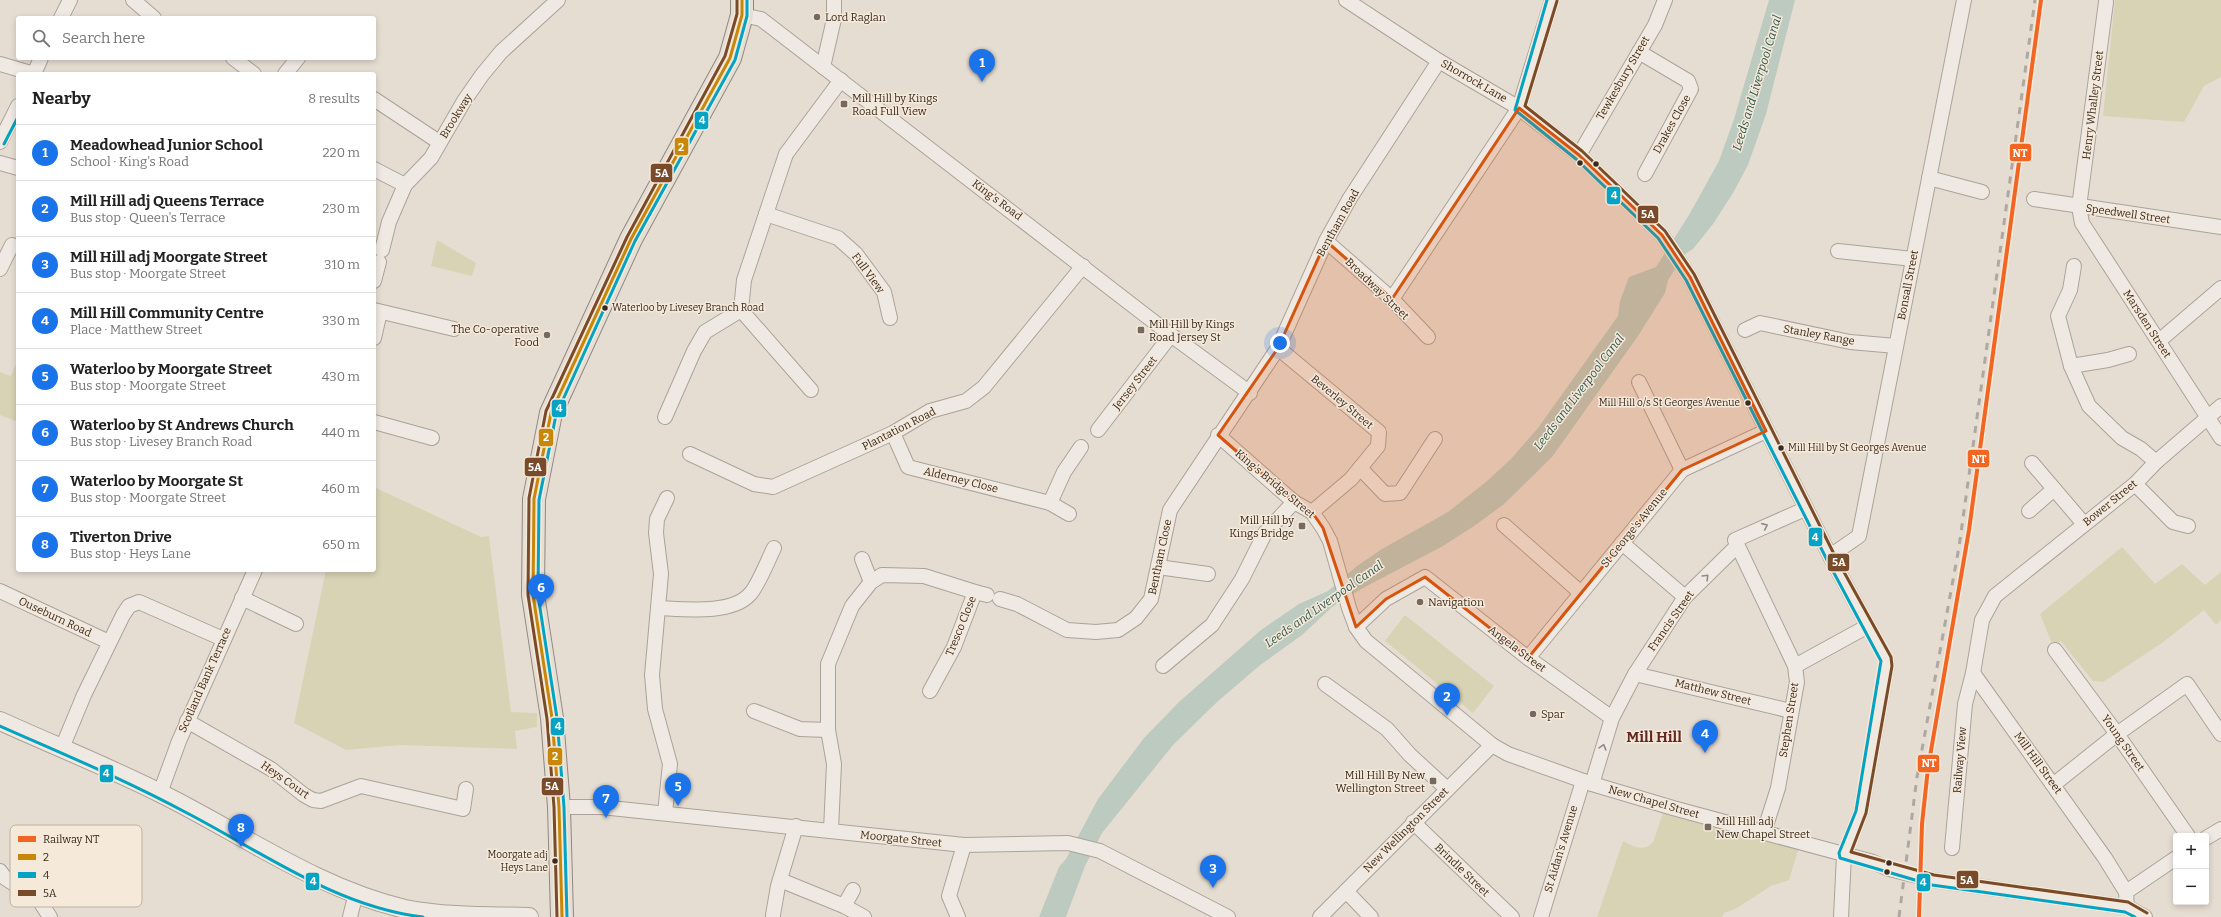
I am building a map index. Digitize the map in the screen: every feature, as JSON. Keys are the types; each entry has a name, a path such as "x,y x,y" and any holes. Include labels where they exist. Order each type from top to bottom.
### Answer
{"main road":[{"path":"562,917 559,807 552,718 533,595 534,499 551,413 631,239 730,58 742,7"}],"street":[{"path":"61,16 70,0"},
{"path":"133,0 152,16"},
{"name":"Brookway","path":"377,260 397,200 405,185 427,162 482,75 501,52 558,0"},
{"path":"823,67 834,19 834,0"},
{"name":"Shorrock Lane","path":"1346,0 1438,61 1519,108 1579,155 1662,235 1690,277 1766,431"},
{"path":"1392,299 1519,108 1552,0"},
{"name":"Tewkesbury Street","path":"1579,155 1654,25 1665,0"},
{"name":"Bonsall Street","path":"1830,556 1859,536 1964,0"},
{"name":"Henry Whalley Street","path":"2079,207 2106,2"},
{"name":"King's Road","path":"742,7 762,19 1171,335 1250,392"},
{"name":"Drakes Close","path":"1638,52 1688,81 1691,89 1645,174"},
{"path":"35,72 40,60"},
{"path":"235,60 251,72"},
{"path":"287,72 296,60"},
{"name":"Bentham Road","path":"1250,392 1278,348 1326,241 1350,198 1438,61"},
{"path":"0,64 27,72"},
{"path":"811,390 741,310 744,280 786,154 841,80"},
{"path":"376,100 440,142"},
{"path":"0,142 16,110"},
{"path":"0,163 16,167"},
{"path":"376,170 405,185"},
{"path":"1929,178 1982,192"},
{"name":"Speedwell Street","path":"2034,199 2079,207 2221,227"},
{"name":"Marsden Street","path":"2079,207 2082,223 2221,438"},
{"name":"Full View","path":"766,214 838,238 856,254 884,292 890,318"},
{"name":"Broadway Street","path":"1326,241 1392,299 1428,337"},
{"path":"0,270 12,245"},
{"path":"1838,251 1913,259"},
{"name":"Plantation Road","path":"690,454 754,484 773,487 894,433 930,411 966,401 984,387 1083,266"},
{"path":"2074,266 2070,290 2058,316 2071,366 2089,406 2122,438 2141,449 2156,462"},
{"path":"2159,341 2221,288"},
{"path":"666,417 694,351 705,332 741,310"},
{"path":"377,311 454,329"},
{"name":"Stanley Range","path":"1745,330 1760,323 1850,342 1896,346"},
{"name":"Jersey Street","path":"1098,430 1171,335"},
{"name":"Beverley Street","path":"1278,348 1379,432 1378,446 1351,479 1312,512"},
{"path":"2071,366 2108,360 2129,354"},
{"path":"1639,382 1682,470"},
{"name":"Bentham Close","path":"987,595 1018,604 1067,630 1096,632 1118,630 1136,618 1152,599 1170,510 1218,435 1250,392"},
{"name":"Bower Street","path":"1973,674 1982,620 1995,596 2135,484 2156,462 2221,406"},
{"path":"376,423 432,438"},
{"path":"1766,431 1830,556 1886,659 1887,665 1860,812 1844,855 1841,917"},
{"name":"St George's Avenue","path":"1528,658 1682,470 1766,431"},
{"name":"Alderney Close","path":"894,433 908,467 1050,503 1069,514"},
{"name":"King's Bridge Street","path":"1218,435 1294,502 1312,512 1330,541 1336,568 1348,608 1356,627 1366,641 1492,745"},
{"path":"1360,468 1384,494 1400,493 1435,439"},
{"path":"1050,503 1064,472 1081,447"},
{"path":"2032,463 2084,524"},
{"path":"2135,484 2173,522 2188,526"},
{"path":"2029,511 2054,489"},
{"path":"665,813 670,764 655,709 652,675 661,574 656,533 657,519 667,498"},
{"path":"1163,666 1212,625 1242,579 1265,533 1294,502"},
{"name":"Francis Street","path":"1587,783 1612,718 1635,674 1686,598 1737,546 1735,540 1805,508"},
{"path":"1504,525 1581,593"},
{"path":"1622,543 1686,598"},
{"name":"Stephen Street","path":"1737,546 1795,666 1797,682 1778,788 1764,832"},
{"path":"658,608 702,610 730,606 750,595 774,548"},
{"path":"831,830 834,764 828,730 828,664 852,606 871,582 862,559"},
{"path":"1158,567 1208,574"},
{"name":"Scotland Bank Terrace","path":"160,793 187,721 254,572"},
{"name":"Tresco Close","path":"871,582 882,575 924,576 987,595 954,647 930,691"},
{"name":"Angela Street","path":"1356,627 1386,599 1425,577 1528,658 1612,718"},
{"name":"Ouseburn Road","path":"0,591 109,642"},
{"path":"242,598 296,624"},
{"path":"62,748 109,642 129,606 139,602 223,639"},
{"path":"1795,666 1868,626"},
{"name":"Young Street","path":"2055,650 2117,734 2186,833"},
{"name":"Matthew Street","path":"1635,674 1791,711"},
{"name":"Mill Hill Street","path":"1973,674 2105,858 2126,892 2127,907"},
{"name":"Railway View","path":"1952,848 1964,704 1973,674"},
{"path":"1325,684 1388,729 1410,755 1446,789"},
{"path":"2053,784 2117,734 2187,684 2221,734"},
{"path":"754,711 800,729 828,730"},
{"path":"0,721 160,793 296,867 338,887 406,909 456,916 529,917"},
{"name":"Heys Court","path":"187,721 271,769 304,795 313,800 321,801 361,786 463,809 466,789"},
{"name":"New Chapel Street","path":"1492,745 1508,754 1587,783 1872,862 1889,869 1933,880 2127,907"},
{"name":"New Wellington Street","path":"1320,917 1446,789 1492,745"},
{"name":"St Aidan's Avenue","path":"1540,917 1587,783"},
{"name":"Moorgate Street","path":"559,807 601,807 665,813 796,826 875,837 964,845 1068,843 1100,850 1228,917"},
{"name":"Brindle Street","path":"1413,822 1512,917"},
{"path":"773,915 780,880 796,826"},
{"path":"2209,837 2220,832"},
{"path":"958,917 949,896 964,845"},
{"path":"2126,892 2173,860"},
{"path":"0,871 5,878 10,881"},
{"path":"780,880 844,906 864,917"},
{"path":"844,906 853,890"},
{"path":"1346,891 1371,917"},
{"path":"350,917 356,893"},
{"path":"44,907 50,917"},
{"path":"2127,907 2145,917"}],"highlighted area":[{"path":"1519,108 1579,155 1662,235 1690,277 1766,431 1682,470 1528,658 1425,577 1386,599 1356,627 1323,528 1312,512 1294,502 1218,435 1278,348 1326,241 1392,299"}],"shaded area":[{"path":"2115,0 2221,0 2221,77 2204,86 2184,122 2103,116"},
{"path":"437,240 476,263 472,276 431,266"},
{"path":"16,364 16,421 0,415 0,372 11,376"},
{"path":"376,488 481,537 489,536 511,712 537,713 537,727 515,731 517,749 400,745 346,750 294,723 326,572 376,572"},
{"path":"2122,547 2155,584 2182,564 2205,585 2221,572 2221,620 2216,625 2204,610 2162,643 2103,682 2093,681 2061,641 2053,646 2040,614"},
{"path":"1405,615 1494,686 1473,713 1385,641"},
{"path":"1665,807 1799,847 1789,880 1771,886 1737,908 1724,913 1722,917 1597,917 1623,841 1638,848 1646,847 1653,842"}],"water":[{"name":"Leeds and Liverpool Canal","path":"1769,0 1795,0 1766,114 1748,165 1733,193 1713,224 1693,249 1685,254 1668,280 1665,293 1638,336 1552,457 1503,505 1443,546 1361,589 1332,607 1302,635 1259,666 1217,702 1173,745 1102,833 1085,866 1066,917 1039,917 1059,867 1066,859 1098,799 1144,738 1179,702 1261,630 1299,604 1328,591 1357,566 1382,549 1448,512 1486,482 1511,459 1538,428 1618,316 1620,301 1629,277 1656,267 1689,215 1719,161 1734,119"}],"railway":[{"path":"1899,917 1917,777 1959,547 2035,0"}],"rail line":[{"name":"NT","path":"1919,917 1922,824 1928,768 1969,530 2041,0"}],"transit line":[{"name":"5A","path":"557,917 554,807 547,719 528,595 529,498 546,411 627,237 725,56 737,14 737,0"},
{"name":"2","path":"562,917 559,807 552,718 533,595 534,499 551,413 631,239 730,58 742,15 742,0"},
{"name":"4","path":"567,917 564,807 557,718 538,595 539,500 556,415 635,241 735,60 747,16 747,0"},
{"name":"4","path":"1547,0 1515,110 1576,159 1658,238 1686,280 1826,558 1881,661 1856,811 1839,853 1840,858 1932,885 2125,912 2135,917"},
{"name":"5A","path":"1557,1 1525,106 1582,151 1665,231 1694,274 1834,554 1891,657 1892,666 1866,813 1851,852 1934,875 2128,902 2147,913"},
{"name":"4","path":"4,144 16,121"},
{"name":"4","path":"0,726 141,789 301,876 330,890 360,902 391,911 423,917"}],"place":[{"name":"Lord Raglan","path":"817,17"},
{"name":"Meadowhead Junior School","path":"982,82"},
{"name":"Mill Hill by Kings Road Full View","path":"844,104"},
{"name":"Waterloo by Livesey Branch Road","path":"605,308"},
{"name":"Mill Hill by Kings Road Jersey St","path":"1141,330"},
{"name":"The Co-operative Food","path":"547,335"},
{"name":"Mill Hill o/s St Georges Avenue","path":"1748,403"},
{"name":"Mill Hill by St Georges Avenue","path":"1781,448"},
{"name":"Mill Hill by Kings Bridge","path":"1302,526"},
{"name":"Navigation","path":"1420,602"},
{"name":"Waterloo by St Andrews Church","path":"541,607"},
{"name":"Spar","path":"1533,714"},
{"name":"Mill Hill adj Queens Terrace","path":"1447,716"},
{"name":"Mill Hill Community Centre","path":"1705,753"},
{"name":"Mill Hill By New Wellington Street","path":"1433,781"},
{"name":"Waterloo by Moorgate Street","path":"678,806"},
{"name":"Waterloo by Moorgate St","path":"606,818"},
{"name":"Mill Hill adj New Chapel Street","path":"1708,827"},
{"name":"Tiverton Drive","path":"241,847"},
{"name":"Moorgate adj Heys Lane","path":"555,861"},
{"name":"Mill Hill adj Moorgate Street","path":"1213,888"}],"district":[{"name":"Mill Hill","path":"1654,737"}]}
